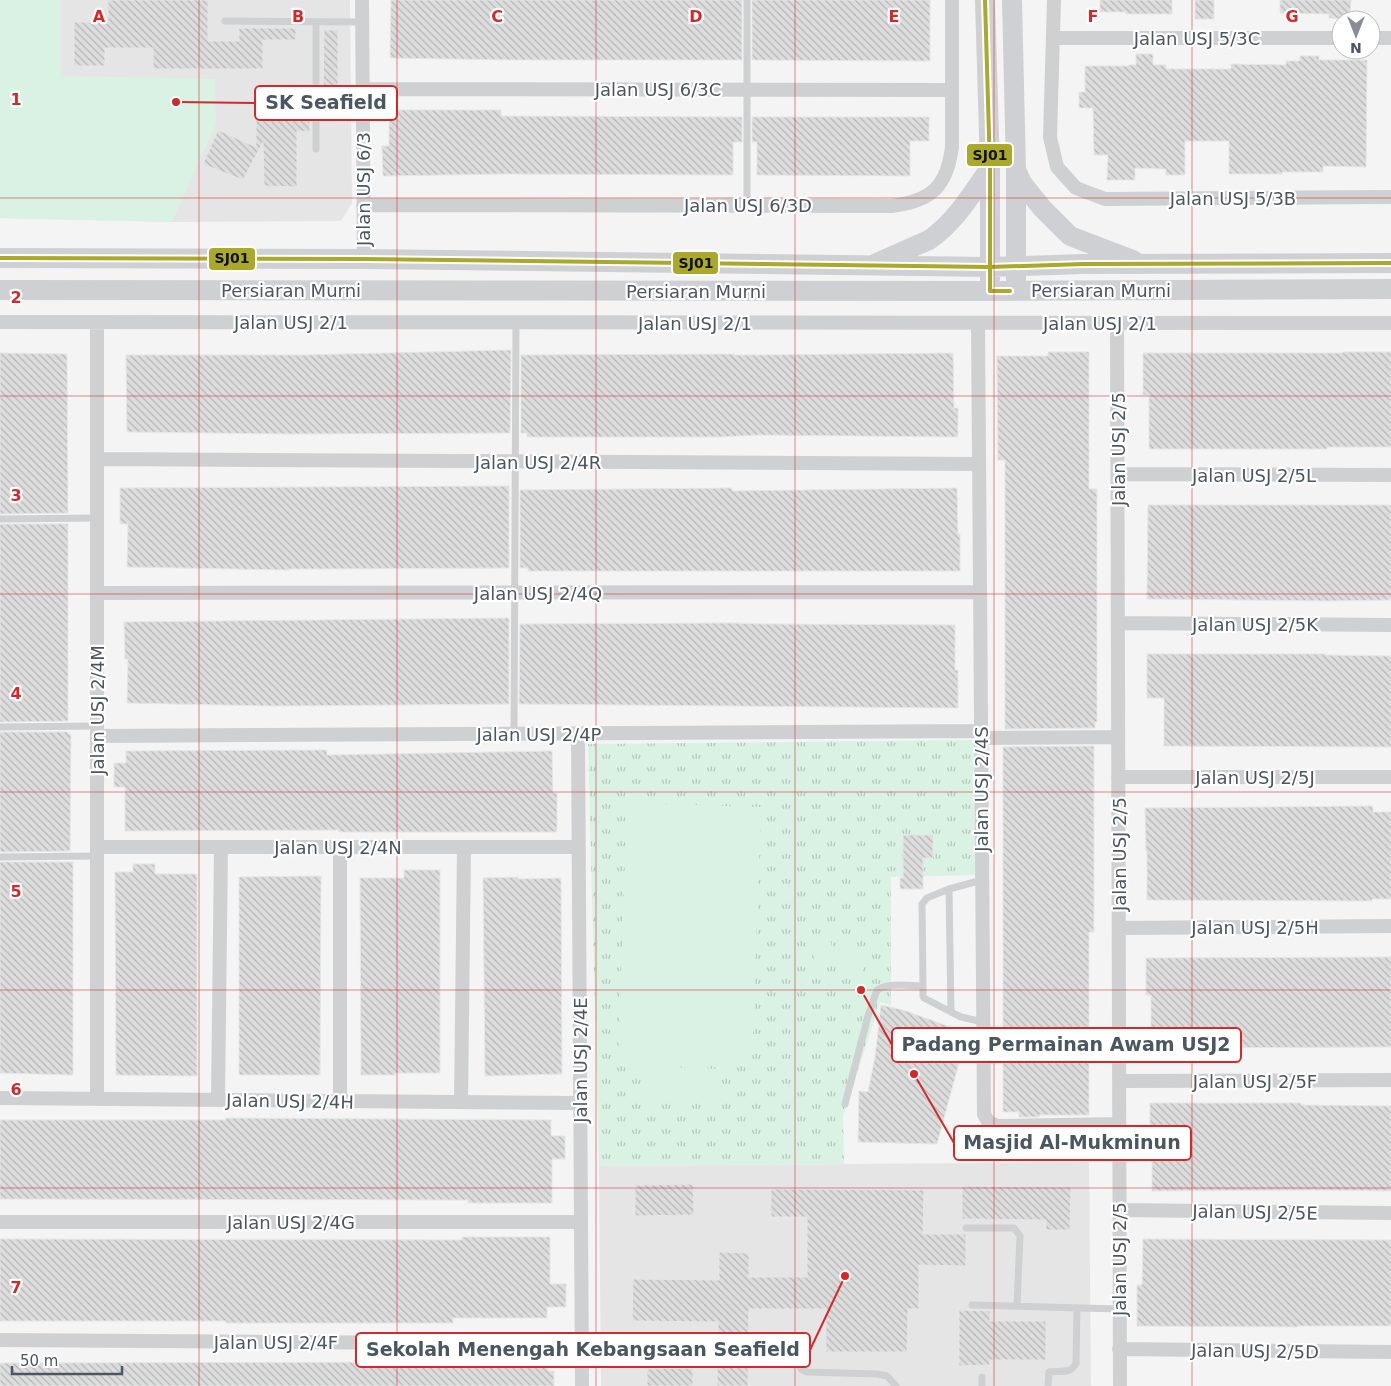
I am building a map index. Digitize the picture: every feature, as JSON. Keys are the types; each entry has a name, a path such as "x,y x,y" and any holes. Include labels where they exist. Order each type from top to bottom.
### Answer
{"main road":[{"path":"986,0 990,168 990,291"},
{"path":"1012,0 1016,170 1015,291"},
{"path":"871,266 936,235 959,211 990,168"},
{"path":"1016,170 1022,184 1042,208 1070,236 1141,264"},
{"name":"Persiaran Murni","path":"0,258 364,259 990,267 1391,262"},
{"name":"Persiaran Murni","path":"0,290 1015,291 1391,289"}],"street":[{"name":"Jalan USJ 6/3","path":"362,0 364,259"},
{"name":"Jalan USJ 6/3D","path":"364,204 892,206 909,204 934,191 950,165 952,147 952,0"},
{"path":"1053,38 1054,0"},
{"name":"Jalan USJ 5/3C","path":"1053,38 1331,38"},
{"name":"Jalan USJ 5/3B","path":"1053,38 1050,138 1057,167 1076,188 1105,199 1391,197"},
{"name":"Jalan USJ 6/3C","path":"363,89 952,90"},
{"name":"Jalan USJ 2/1","path":"0,322 1391,323"},
{"name":"Jalan USJ 2/4M","path":"97,322 97,1099"},
{"name":"Jalan USJ 2/4S","path":"978,323 984,1114 989,1123 998,1126 1119,1124"},
{"name":"Jalan USJ 2/5","path":"1117,323 1120,1386"},
{"name":"Jalan USJ 2/4R","path":"97,459 979,464"},
{"name":"Jalan USJ 2/5L","path":"1118,474 1391,475"},
{"name":"Jalan USJ 2/4Q","path":"97,593 980,592"},
{"name":"Jalan USJ 2/5K","path":"1118,623 1391,625"},
{"name":"Jalan USJ 2/4P","path":"97,731 514,734 981,734 1118,737"},
{"name":"Jalan USJ 2/4E","path":"578,734 582,1386"},
{"name":"Jalan USJ 2/5J","path":"1118,777 1391,777"},
{"path":"218,1100 221,848"},
{"name":"Jalan USJ 2/4N","path":"97,852 221,848 578,848"},
{"path":"340,848 340,1101"},
{"path":"461,1102 464,848"},
{"name":"Jalan USJ 2/5H","path":"1119,928 1391,926"},
{"name":"Jalan USJ 2/5F","path":"1119,1081 1391,1080"},
{"name":"Jalan USJ 2/4H","path":"0,1098 580,1103"},
{"name":"Jalan USJ 2/5E","path":"1119,1210 1391,1213"},
{"name":"Jalan USJ 2/4G","path":"0,1222 581,1222"},
{"name":"Jalan USJ 2/4F","path":"0,1340 582,1344"},
{"name":"Jalan USJ 2/5D","path":"1119,1349 1391,1352"}],"lane":[{"path":"747,0 748,205"},
{"path":"225,21 362,22"},
{"path":"316,22 316,105"},
{"path":"316,115 316,149"},
{"path":"514,734 516,322"},
{"path":"0,519 97,518"},
{"path":"0,727 97,731"},
{"path":"0,857 97,852"},
{"path":"982,880 949,889 927,898 922,904 923,996 961,1017 984,1022"},
{"path":"949,889 951,1012"},
{"path":"845,1104 876,990 882,986 923,986"},
{"path":"966,1228 1014,1228 1017,1231 1020,1236 1017,1306"},
{"path":"972,1305 1119,1309"},
{"path":"1048,1386 1049,1372 1070,1371 1076,1363 1077,1308"},
{"path":"798,1341 799,1364 801,1369 807,1372 877,1374 887,1376 896,1386"},
{"path":"982,1377 982,1386"}],"shaded area":[{"path":"0,0 350,0 352,203 341,221 172,222 0,218"},
{"path":"1089,1162 1091,1386 601,1386 599,1166"}],"green space":[{"path":"0,0 61,0 61,76 215,79 216,124 172,222 0,218"},
{"path":"975,740 976,875 891,877 891,1005 880,1002 843,1116 844,1164 599,1166 588,744"},
{"path":"627,803 761,807 752,1065 618,1060"},
{"path":"829,933 836,965 816,969 809,937"},
{"path":"856,938 863,973 844,977 837,942"},
{"path":"645,1066 720,1069 719,1101 644,1099"}],"building":[{"path":"108,0 208,0 208,41 239,41 239,28 296,28 296,40 263,40 263,69 153,69 153,48 105,48 105,66 74,66 74,22 108,22"},
{"path":"391,0 742,0 742,60 390,58"},
{"path":"752,0 930,0 930,61 752,60"},
{"path":"1100,0 1172,0 1172,14 1100,12"},
{"path":"1195,0 1214,0 1214,19 1195,19"},
{"path":"1280,0 1351,0 1350,10 1331,10 1331,18 1329,18 1329,14 1280,13"},
{"path":"324,30 338,30 338,115 321,115 317,110 321,107 321,98 323,98"},
{"path":"1136,54 1153,54 1153,65 1166,65 1166,69 1231,69 1231,64 1286,65 1286,61 1300,61 1300,56 1319,56 1319,60 1367,60 1366,167 1323,166 1323,172 1229,174 1229,141 1185,141 1185,175 1166,175 1166,169 1135,168 1135,180 1107,180 1108,155 1094,155 1093,108 1079,108 1079,92 1085,92 1085,66 1136,65"},
{"path":"269,98 311,98 311,107 315,110 310,115 310,132 297,131 297,187 264,186 263,142 243,180 203,164 218,130 256,147 256,106 268,105"},
{"path":"389,110 501,110 501,116 742,117 742,142 733,142 733,175 503,174 383,176 382,146 389,146"},
{"path":"752,117 929,117 929,141 910,141 910,176 757,175 757,142 752,142"},
{"path":"511,350 510,433 288,434 127,432 126,355 303,355"},
{"path":"1048,352 1089,352 1089,489 1097,489 1097,722 1095,722 1095,728 1005,729 1005,460 998,460 997,356 1048,356"},
{"path":"1391,352 1391,447 1149,449 1149,395 1143,395 1143,353"},
{"path":"0,353 67,354 68,513 0,514"},
{"path":"953,353 954,408 958,408 958,437 760,435 717,437 527,437 527,433 521,433 521,355"},
{"path":"509,486 509,568 289,570 127,567 128,524 120,524 120,488"},
{"path":"732,488 732,491 957,488 960,571 528,571 528,568 520,568 520,490"},
{"path":"1148,505 1391,505 1391,600 1147,599"},
{"path":"0,524 68,524 68,721 0,722"},
{"path":"509,618 509,704 273,706 127,703 128,659 125,659 124,622"},
{"path":"520,624 955,625 955,670 958,670 958,708 519,704"},
{"path":"1147,654 1391,656 1391,747 1164,746 1164,698 1147,698"},
{"path":"0,732 68,732 68,734 71,734 70,851 0,852"},
{"path":"1094,746 1094,932 1089,932 1089,1115 1019,1117 1019,1112 1003,1112 1003,747"},
{"path":"327,750 327,755 552,751 553,793 557,793 557,832 125,831 125,787 114,787 114,763 126,763 126,751"},
{"path":"1373,806 1373,812 1391,812 1391,899 1372,899 1372,901 1147,900 1145,808"},
{"path":"903,835 933,835 933,858 923,858 923,889 900,889 900,878 903,878"},
{"path":"0,862 73,862 73,1075 0,1073"},
{"path":"133,864 155,864 155,874 197,874 197,1076 116,1075 115,872 133,872"},
{"path":"404,870 440,870 440,1073 361,1075 360,878 404,878"},
{"path":"321,876 320,1075 239,1075 239,877"},
{"path":"518,877 518,879 561,878 562,1074 485,1076 483,878"},
{"path":"1391,957 1391,1047 1151,1048 1151,995 1146,995 1146,958"},
{"path":"881,1005 903,1010 967,1033 937,1144 858,1142 859,1091 868,1092 875,1057"},
{"path":"1150,1103 1301,1103 1301,1105 1391,1106 1391,1191 1152,1191"},
{"path":"226,1118 551,1120 551,1136 565,1136 565,1159 552,1159 552,1203 468,1203 468,1200 0,1199 0,1120 226,1120"},
{"path":"693,1184 694,1215 635,1216 635,1185"},
{"path":"962,1186 1071,1187 1070,1230 1046,1230 1046,1220 962,1219"},
{"path":"771,1189 924,1190 923,1234 966,1234 966,1266 919,1265 919,1309 908,1309 907,1352 826,1352 826,1309 749,1309 748,1386 717,1386 718,1322 632,1321 633,1279 719,1280 719,1252 749,1253 749,1277 807,1277 807,1217 771,1217"},
{"path":"462,1237 550,1237 550,1284 566,1284 566,1307 547,1307 547,1318 453,1318 453,1323 0,1321 0,1239 462,1240"},
{"path":"1143,1239 1391,1240 1391,1326 1137,1326 1137,1285 1142,1285"},
{"path":"959,1310 990,1311 990,1321 1046,1321 1046,1360 990,1360 990,1365 959,1366"},
{"path":"467,1359 548,1359 548,1371 554,1371 554,1386 0,1386 0,1363 467,1362"},
{"path":"693,1368 693,1386 647,1386 647,1369"}],"transit line":[{"name":"SJ01","path":"985,0 990,168 990,291 1010,291"},
{"name":"SJ01","path":"0,258 364,259 990,267 1084,264 1391,263"}],"place":[{"name":"SK Seafield","path":"176,102"},
{"name":"Padang Permainan Awam USJ2","path":"861,990"},
{"name":"Masjid Al-Mukminun","path":"914,1074"},
{"name":"Sekolah Menengah Kebangsaan Seafield","path":"845,1276"}]}
